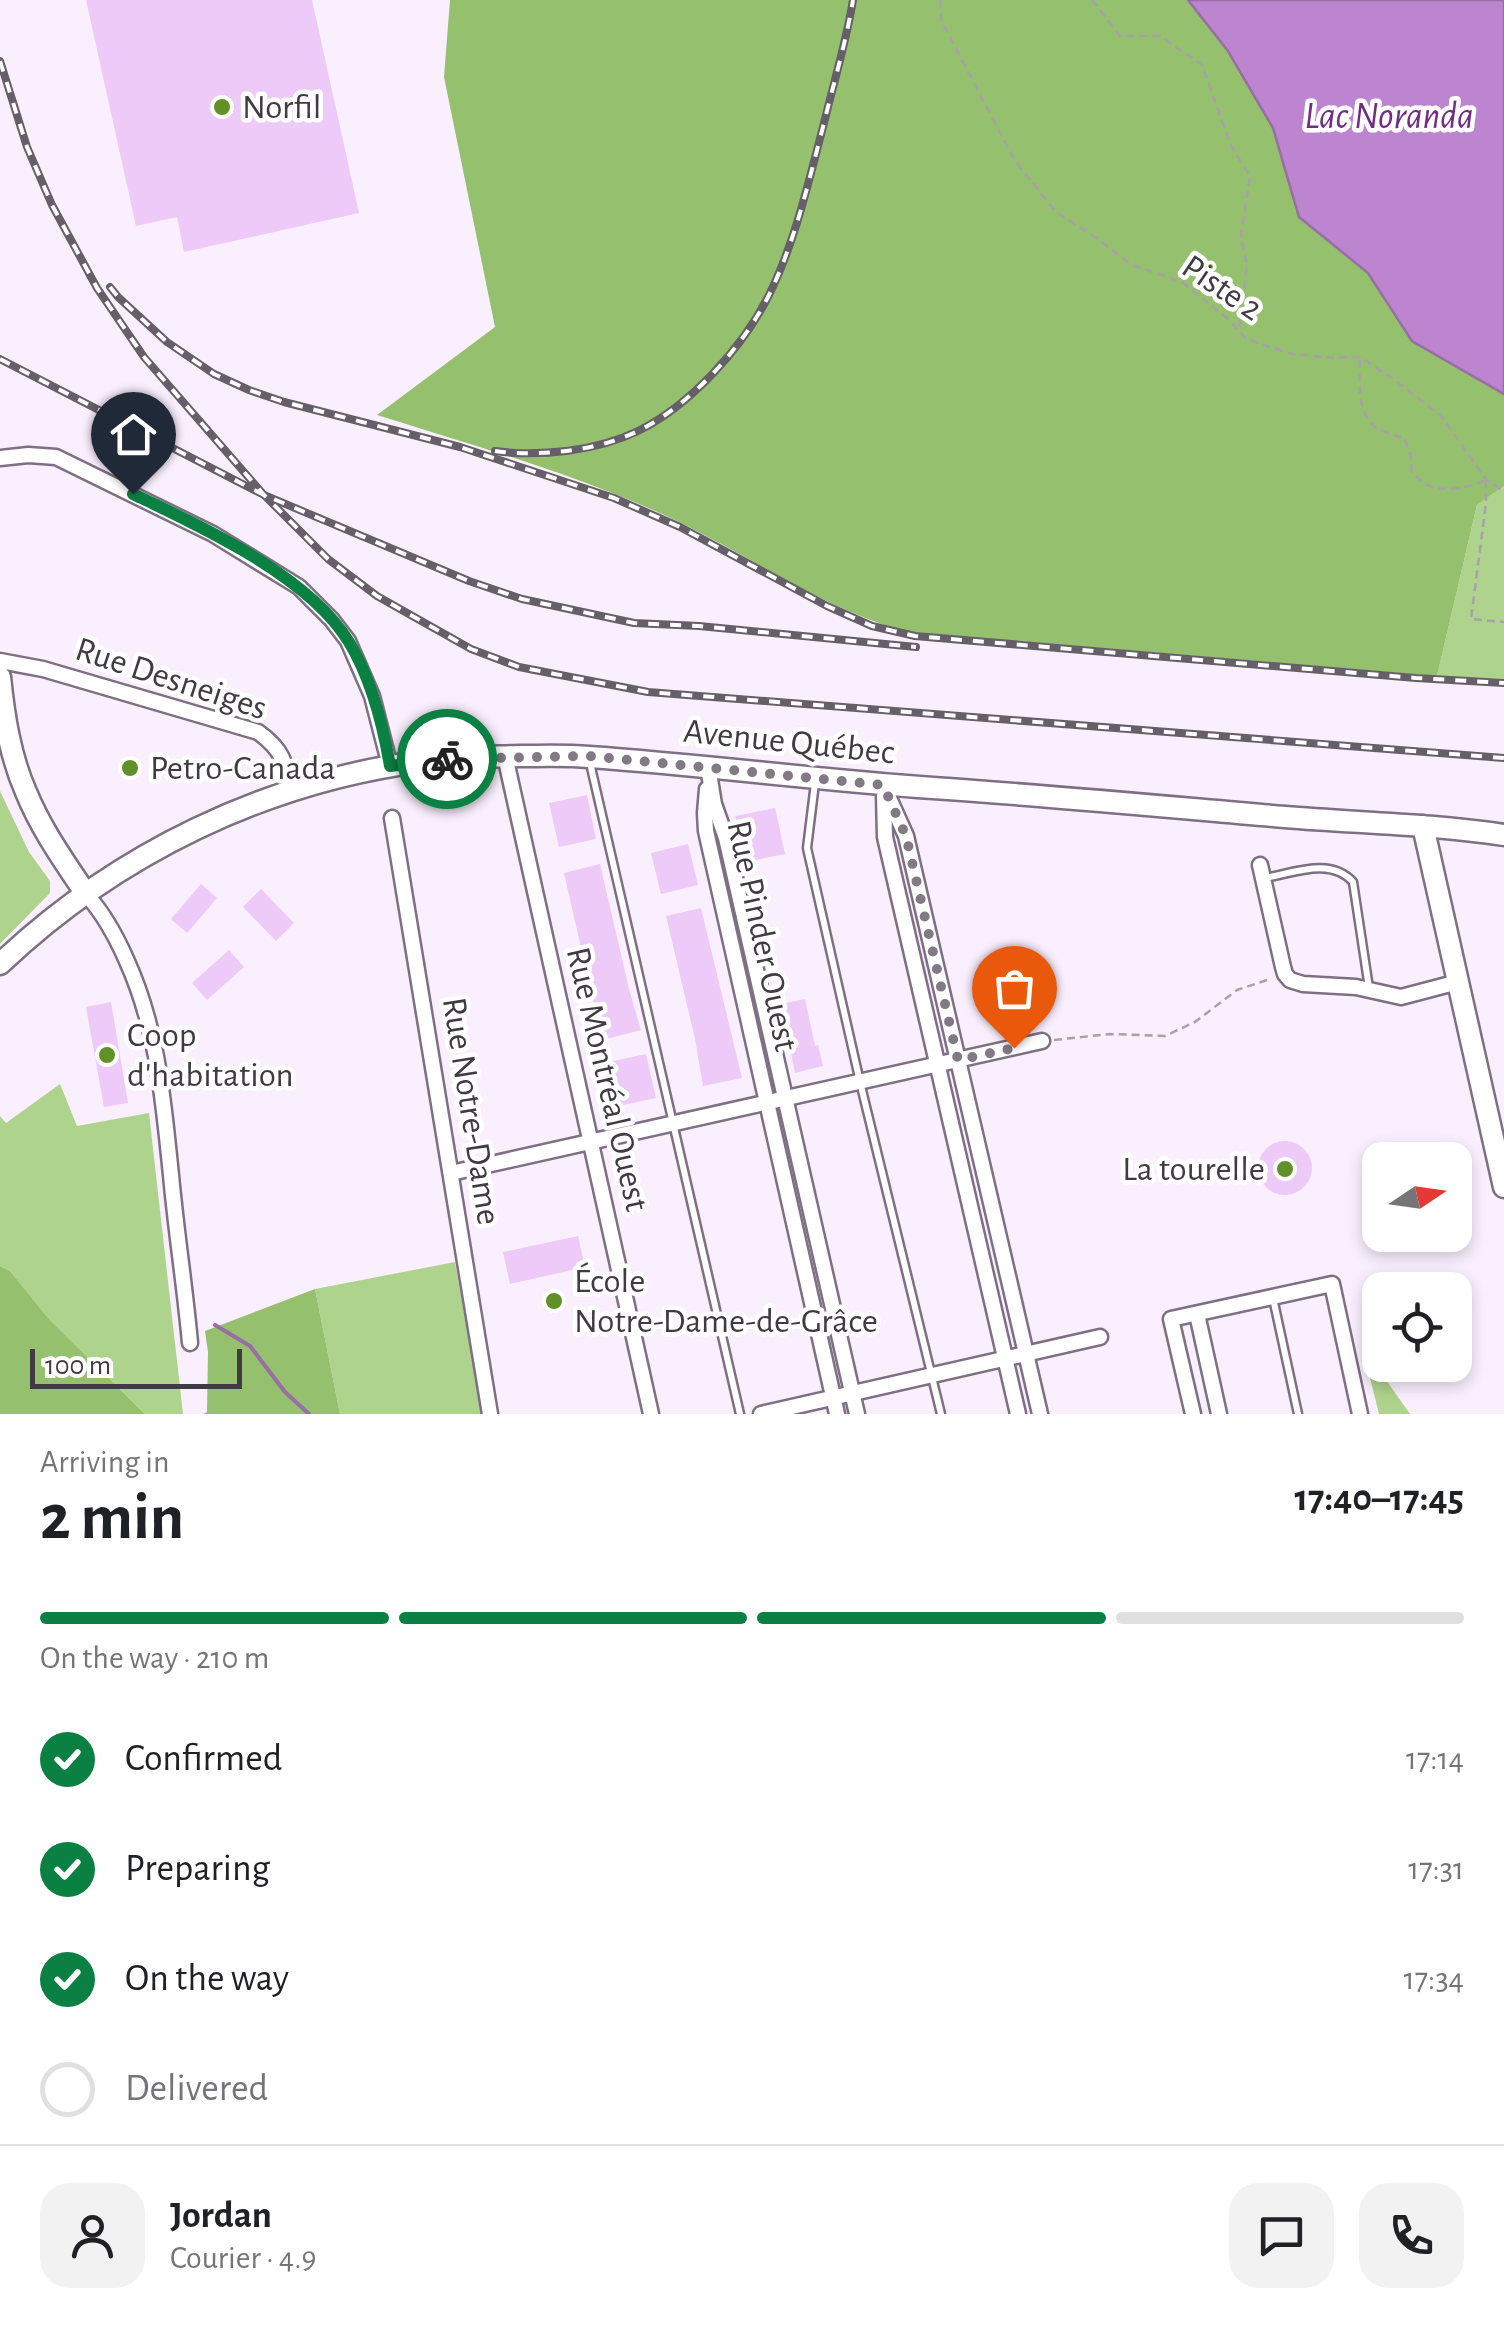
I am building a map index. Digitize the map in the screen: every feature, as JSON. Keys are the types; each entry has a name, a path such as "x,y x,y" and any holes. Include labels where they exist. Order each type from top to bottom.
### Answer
{"main road":[{"path":"0,677 7,731 25,792 46,833 86,894"},
{"name":"Avenue Québec","path":"0,964 52,917 120,870 196,828 291,791 426,760 589,756 883,785 1504,835"},
{"path":"1424,826 1504,1187"}],"street":[{"path":"0,458 56,456 213,534 300,586 348,641 372,696 390,766"},
{"name":"Rue Desneiges","path":"0,661 43,669 258,732 283,756 291,791"},
{"name":"Rue Montréal Ouest","path":"505,756 651,1414"},
{"name":"Rue Pinder Ouest","path":"708,766 857,1414"},
{"name":"Rue Pinder Ouest","path":"708,766 706,831 837,1414"},
{"path":"883,785 906,836 1040,1414"},
{"path":"883,785 885,838 1018,1414"},
{"name":"Rue Notre-Dame","path":"392,818 490,1414"},
{"path":"1262,872 1285,974 1290,980 1401,997 1458,982"},
{"path":"86,894 103,912 116,937 150,1022 162,1086 190,1342"},
{"path":"451,1174 1042,1042"},
{"path":"1192,1414 1171,1319 1332,1284 1360,1414"},
{"path":"1196,1314 1219,1414"},
{"path":"761,1414 1100,1337"}],"lane":[{"path":"589,756 740,1414"},
{"path":"816,777 807,848 942,1414"},
{"path":"1262,872 1323,867 1343,871 1353,882 1369,990"},
{"path":"1272,1298 1298,1414"}],"path":[{"name":"Piste 2","path":"940,0 941,20 1016,161 1056,212 1132,265 1182,282 1227,318 1246,339 1292,354 1360,357"},
{"path":"1092,0 1120,36 1160,36 1202,65 1231,146 1250,176 1241,235 1247,266 1239,331"},
{"path":"1360,357 1440,416 1486,479 1504,492"},
{"path":"1360,357 1359,388 1368,416 1373,425 1404,439 1412,472 1418,478 1426,485 1442,488 1474,486 1486,479"},
{"path":"1486,479 1471,618 1504,622"},
{"path":"1042,1042 1110,1034 1164,1036 1195,1022 1236,990 1285,974"}],"green space":[{"path":"450,0 1188,0 1228,51 1273,128 1299,217 1368,273 1412,341 1504,394 1504,486 1477,505 1437,676 906,632 818,597 707,536 606,490 377,415 495,327 444,77"},
{"path":"1504,486 1504,679 1437,676 1477,505"},
{"path":"0,791 29,852 50,881 50,893 0,944"},
{"path":"60,1084 77,1126 149,1113 183,1414 145,1414 49,1319 10,1271 0,1266 0,1116 6,1123"},
{"path":"455,1262 482,1414 340,1414 315,1289"},
{"path":"0,1266 10,1271 49,1319 145,1414 0,1414"},
{"path":"315,1289 340,1414 203,1414 207,1412 205,1331"},
{"path":"1371,1382 1387,1382 1410,1414 1379,1414"}],"water":[{"name":"Lac Noranda","path":"1188,0 1504,0 1504,394 1412,341 1368,273 1299,217 1273,128 1228,51"}],"building":[{"name":"Norfil","path":"86,0 312,0 359,213 184,252 177,217 136,226"},
{"path":"587,795 596,839 559,847 549,803"},
{"path":"775,808 785,854 745,862 735,816"},
{"path":"688,844 698,885 661,894 651,853"},
{"path":"600,864 641,1030 602,1040 564,873"},
{"path":"201,884 217,898 187,933 171,919"},
{"path":"261,889 294,923 276,941 243,907"},
{"path":"701,908 742,1078 703,1086 666,916"},
{"path":"229,950 244,967 207,1000 192,983"},
{"path":"805,999 823,1066 795,1073 781,1004"},
{"name":"Coop d'habitation","path":"111,1002 128,1103 104,1107 86,1007"},
{"path":"646,1054 656,1098 618,1106 609,1062"},
{"name":"La tourelle","path":"1285,1141 1304,1149 1312,1168 1304,1187 1285,1195 1266,1187 1258,1168 1266,1149"},
{"path":"578,1236 585,1267 510,1284 503,1252"}],"waterway":[{"path":"215,1325 250,1346 285,1392 309,1414"}],"railway":[{"path":"495,451 568,451 622,438 677,406 730,354 769,295 794,234 853,0"},
{"path":"0,61 27,147 52,205 97,288 144,357 264,495 328,559 377,596 471,649 519,667 648,692 1504,758"},
{"path":"110,287 167,342 214,374 249,390 460,447 614,498 680,527 872,626 915,636 1504,683"},
{"path":"0,359 264,495 469,581 522,599 634,623 916,647"}],"way so far":[{"path":"447,759 589,756 883,785 906,836 958,1060 1014,1048"}],"place":[{"name":"Norfil","path":"222,107"},
{"name":"Petro-Canada","path":"130,768"},
{"name":"Coop d'habitation","path":"107,1055"},
{"name":"La tourelle","path":"1285,1169"},
{"name":"École Notre-Dame-de-Grâce","path":"554,1301"}],"route":[{"path":"133,494 213,534 300,586 348,641 372,696 390,766 447,759"}]}
